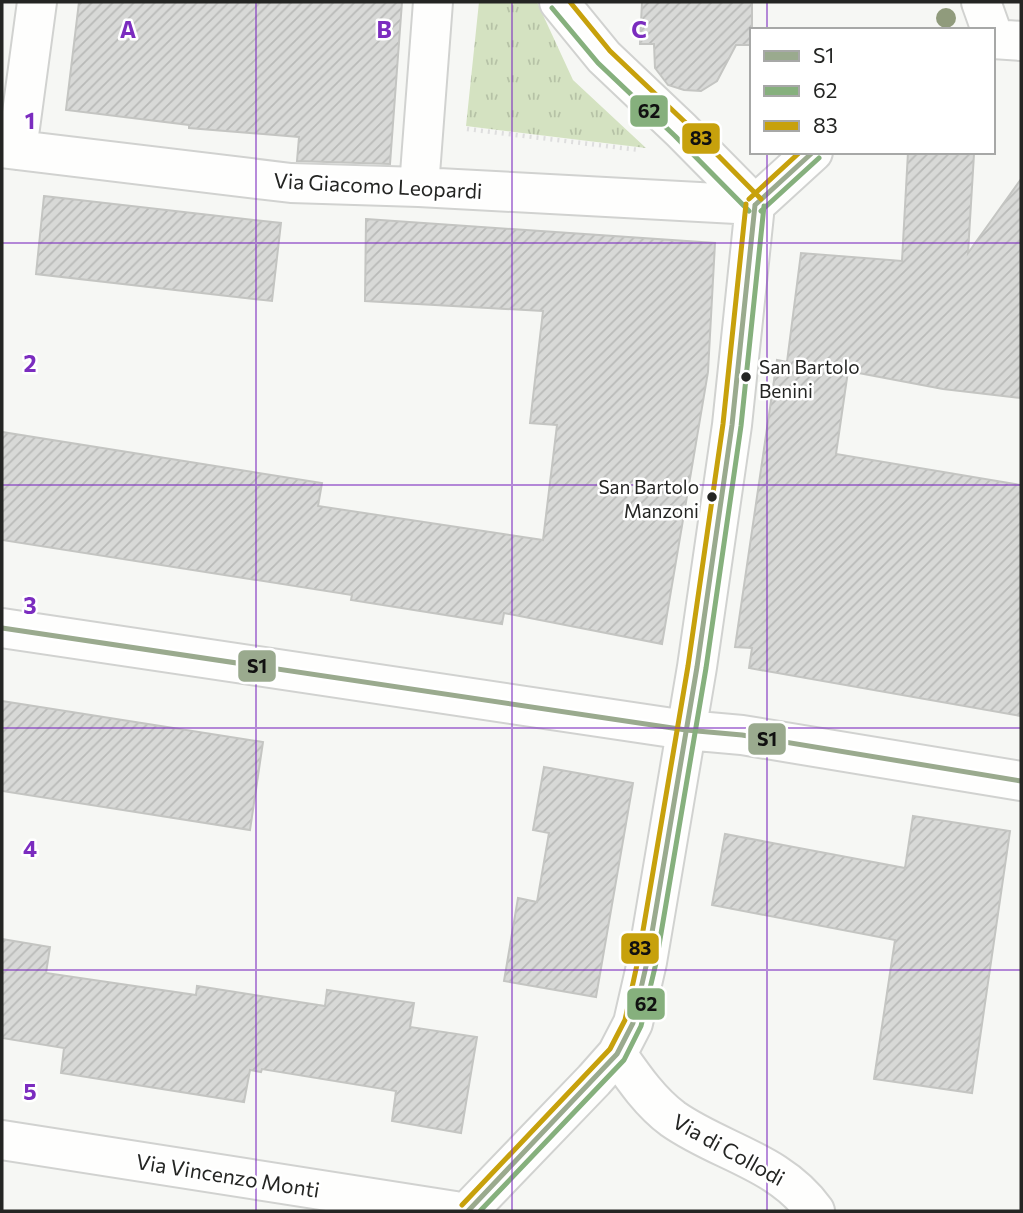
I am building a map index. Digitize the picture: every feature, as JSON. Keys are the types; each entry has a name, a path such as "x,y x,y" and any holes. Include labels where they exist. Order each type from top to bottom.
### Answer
{"street":[{"path":"9,149 37,2"},
{"path":"419,187 433,2"},
{"path":"559,2 604,57 755,205"},
{"path":"981,2 990,28"},
{"path":"995,38 1021,41"},
{"name":"Via Giacomo Leopardi","path":"9,149 291,183 755,205"},
{"path":"468,1211 617,1054 633,1023 641,994 686,730 732,425 755,205 811,154"},
{"path":"2,628 686,730 742,735 1021,781"},
{"name":"Via di Collodi","path":"617,1054 665,1113 772,1171 804,1196 815,1211"},
{"name":"Via Vincenzo Monti","path":"2,1139 454,1211"}],"path":[{"path":"464,129 651,152"}],"green space":[{"path":"479,2 537,2 573,80 646,148 466,126"}],"building":[{"path":"79,2 402,2 390,164 297,161 299,137 189,128 189,125 66,110"},
{"path":"642,2 752,2 750,45 736,45 717,81 701,91 668,85 655,68 654,44 640,44"},
{"path":"908,154 974,154 968,253 1021,179 1021,398 943,389 848,371 836,454 1021,485 1021,716 749,668 752,648 735,647 777,360 787,362 801,253 902,261"},
{"path":"44,196 281,223 272,301 36,274"},
{"path":"366,219 715,243 708,372 662,644 504,613 502,624 351,600 352,595 2,540 2,432 322,483 318,506 543,540 557,425 530,423 543,311 365,301"},
{"path":"2,701 263,742 250,830 2,791"},
{"path":"544,767 633,783 596,997 504,981 518,898 537,902 549,833 533,830"},
{"path":"913,816 1010,831 972,1093 874,1079 895,940 712,905 725,834 905,868"},
{"path":"2,939 50,947 46,973 196,995 197,986 325,1006 327,990 414,1003 410,1027 477,1037 461,1133 392,1121 396,1091 262,1069 261,1072 250,1070 244,1102 61,1073 64,1048 2,1038"}],"transit line":[{"name":"83","path":"570,2 610,51 761,199"},
{"name":"62","path":"552,8 598,63 749,211"},
{"name":"83","path":"749,199 798,154"},
{"name":"S1","path":"755,205 811,154"},
{"name":"62","path":"761,211 819,158"},
{"name":"83","path":"462,1205 610,1049 625,1020 638,960 688,666 723,424 746,204"},
{"name":"S1","path":"468,1211 617,1054 633,1023 647,962 697,667 732,425 755,205"},
{"name":"62","path":"480,1211 624,1060 641,1026 656,963 706,668 741,426 764,206"},
{"name":"S1","path":"2,628 686,730 742,735 1021,781"}],"place":[{"name":"San Bartolo Benini","path":"746,377"},
{"name":"San Bartolo Manzoni","path":"712,497"}]}
